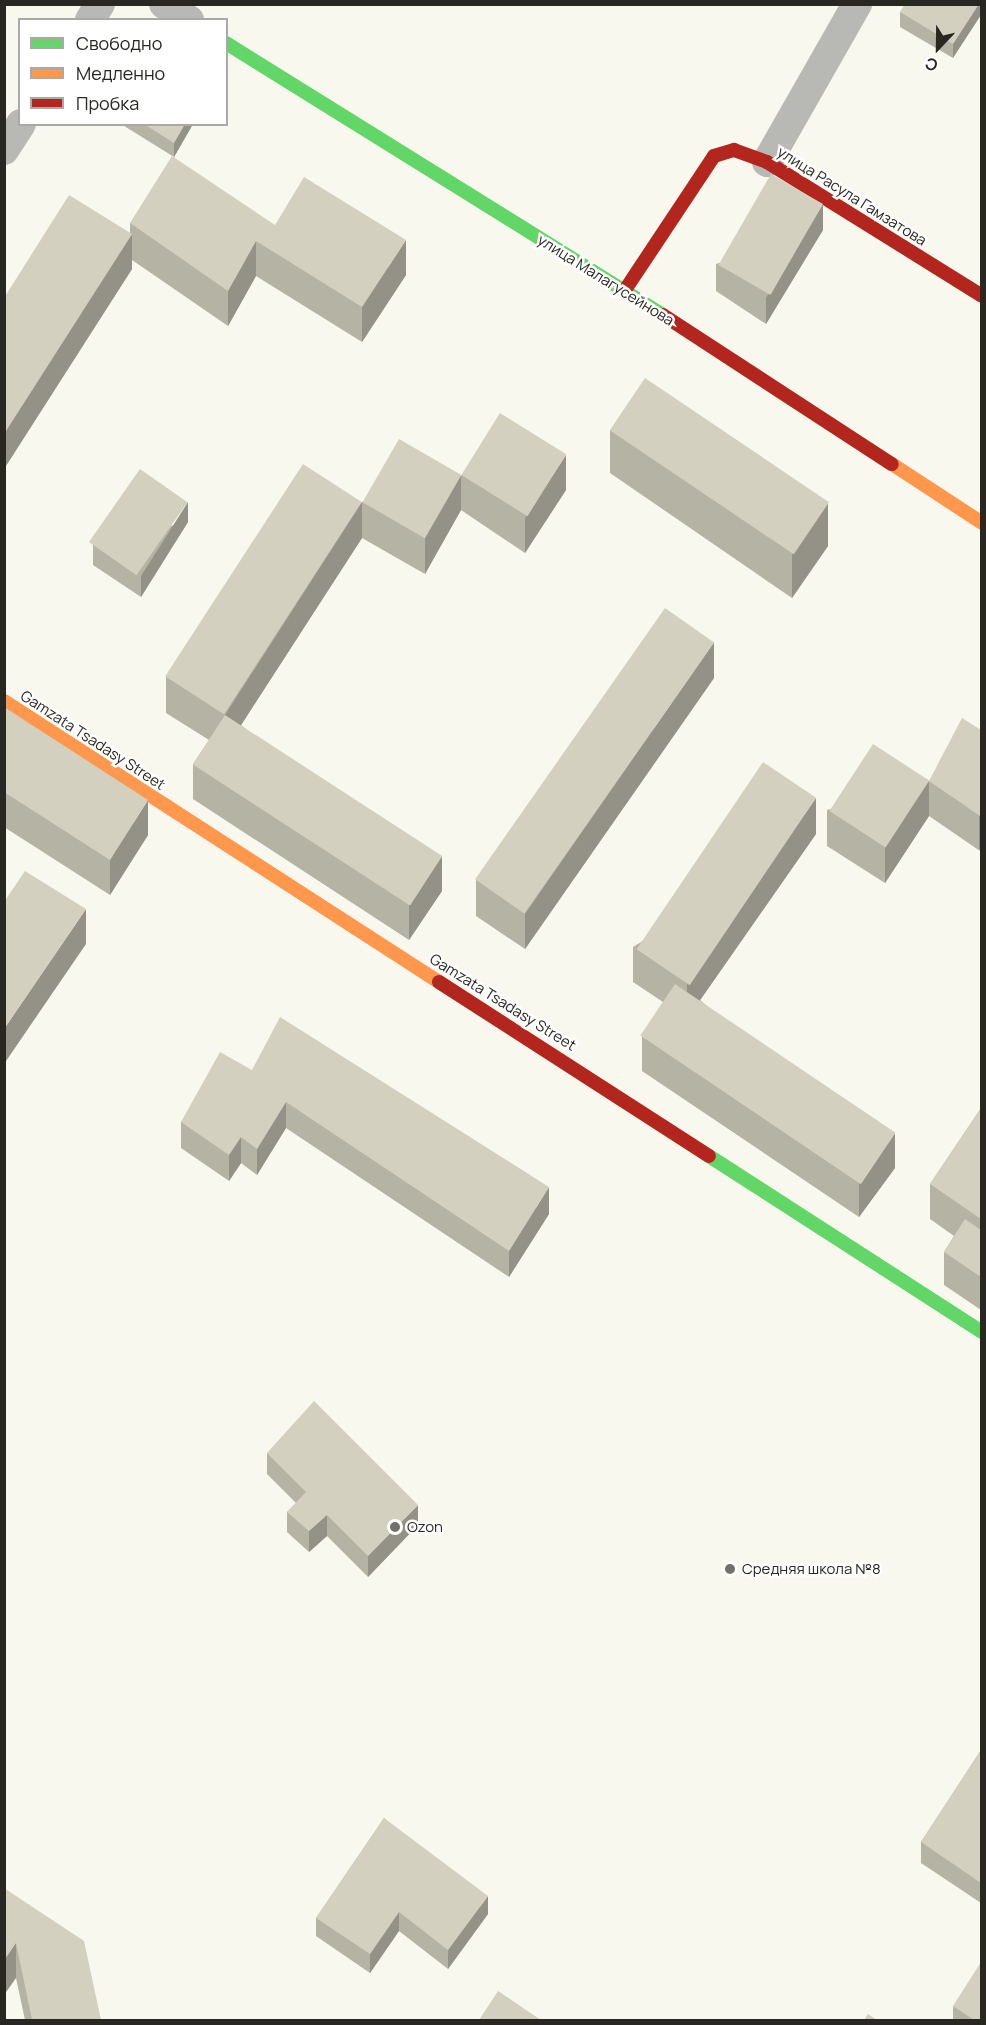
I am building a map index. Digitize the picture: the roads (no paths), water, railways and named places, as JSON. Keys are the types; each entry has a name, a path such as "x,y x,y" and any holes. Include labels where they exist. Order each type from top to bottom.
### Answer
{"street":[{"path":"91,18 100,4"},
{"path":"164,4 186,18"},
{"path":"767,162 857,4"},
{"name":"улица Малагусейнова","path":"228,44 625,290 981,523"},
{"path":"4,150 20,126"},
{"name":"улица Расула Гамзатова","path":"625,290 714,156 734,150 767,162 981,296"},
{"name":"Gamzata Tsadasy Street","path":"4,701 981,1332"}],"place":[{"name":"Ozon","path":"395,1527"},
{"name":"Средняя школа №8","path":"730,1569"}]}
